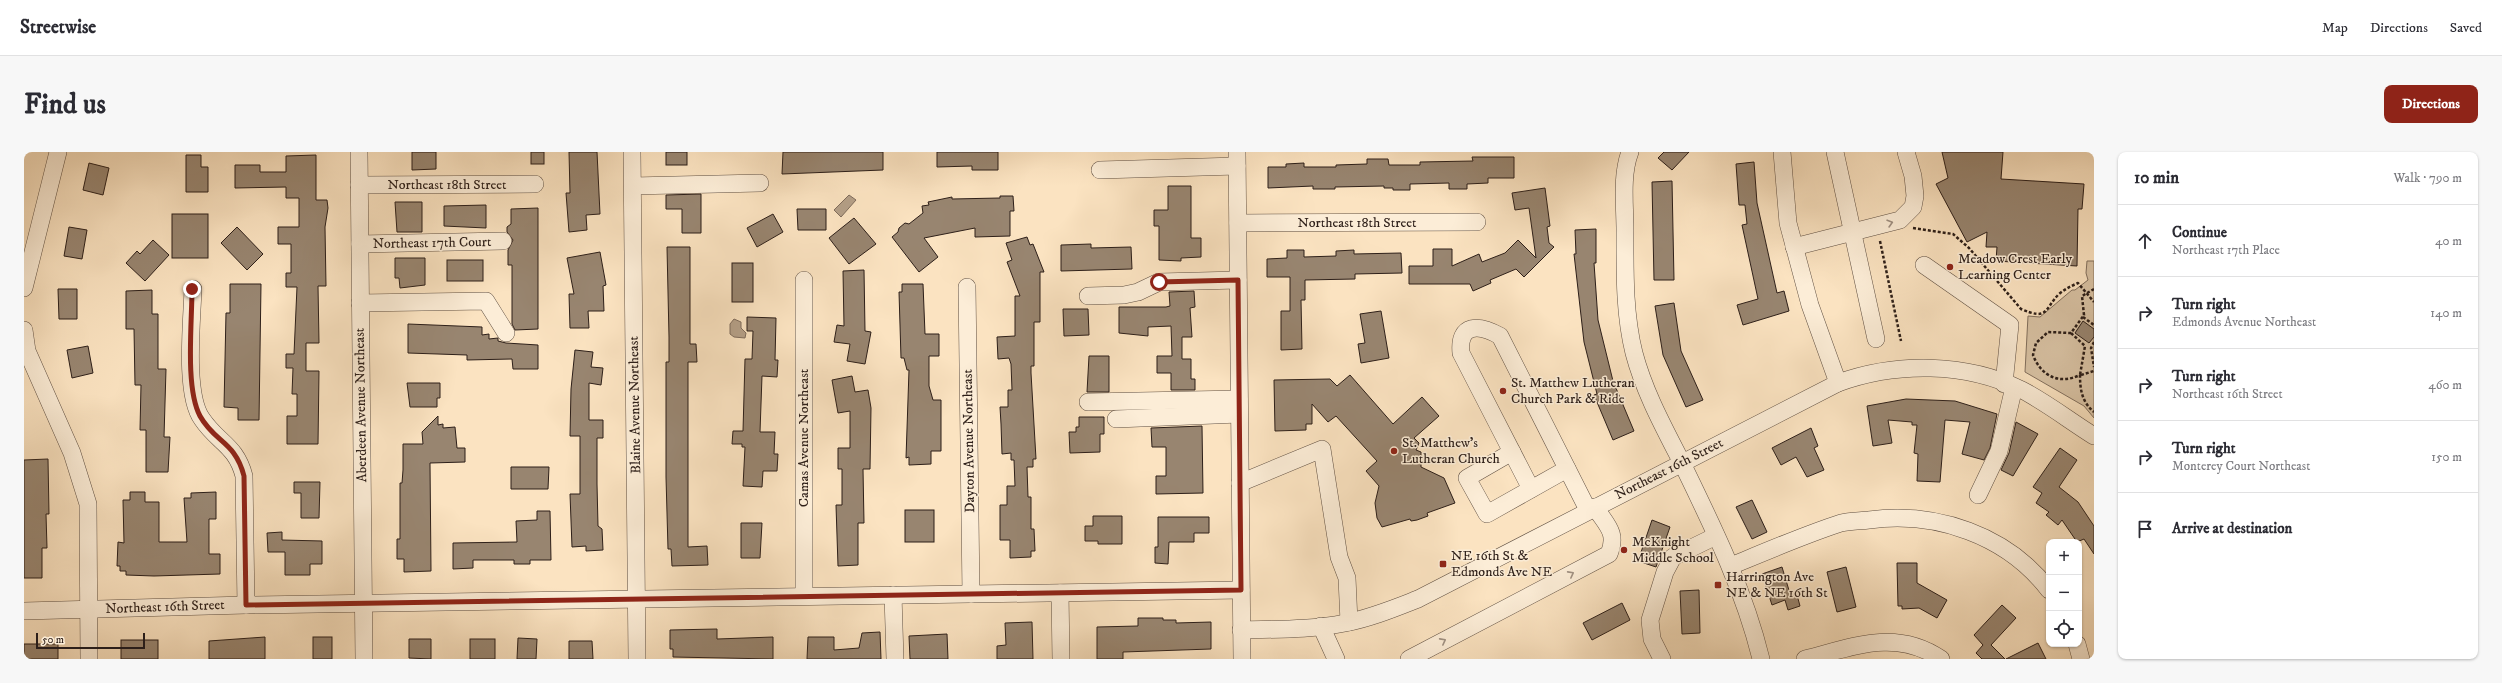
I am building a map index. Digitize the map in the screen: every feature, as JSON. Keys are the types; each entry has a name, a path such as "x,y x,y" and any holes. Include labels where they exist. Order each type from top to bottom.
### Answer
{"street":[{"path":"24,288 58,152"},
{"name":"Aberdeen Avenue Northeast","path":"359,152 364,659"},
{"name":"Blaine Avenue Northeast","path":"632,152 637,659"},
{"path":"1630,152 1626,176 1625,280 1628,320 1634,353 1645,387 1731,566 1754,630 1761,659"},
{"path":"1782,152 1785,204 1794,247 1810,305 1838,383"},
{"path":"1835,152 1876,339"},
{"path":"1794,247 1853,239 1900,220 1913,207 1915,196 1913,176 1906,152"},
{"path":"1100,170 1237,159 1242,659"},
{"path":"633,186 760,183"},
{"name":"Northeast 18th Street","path":"359,185 535,184"},
{"name":"Northeast 18th Street","path":"1238,223 1477,222"},
{"name":"Northeast 17th Court","path":"360,244 503,241"},
{"path":"1924,265 2010,325 2009,386 1998,451 1978,495"},
{"name":"Camas Avenue Northeast","path":"804,280 804,596"},
{"path":"1088,296 1124,295 1138,292 1159,282 1238,280"},
{"name":"Dayton Avenue Northeast","path":"967,287 971,594"},
{"path":"192,289 192,396 201,418 214,433 230,447 240,460 244,476 246,605"},
{"path":"360,303 486,301 506,333"},
{"path":"1409,659 1609,554 1614,542 1613,535 1591,509 1567,469 1500,336 1489,330 1470,329 1462,334 1460,341 1461,353 1532,489"},
{"path":"24,330 26,352 72,454 88,504 89,659"},
{"name":"Northeast 16th Street","path":"1241,630 1321,626 1349,622 1383,613 1418,599 1681,462 1838,383 1881,371 1936,368 1959,371 2009,386 2094,436"},
{"path":"1088,402 1239,407"},
{"path":"1116,419 1239,407"},
{"path":"1240,483 1322,449 1339,557 1347,578 1349,622"},
{"path":"1512,452 1467,478 1487,514 1567,469"},
{"path":"1731,566 1843,523 1894,517 1925,518 1978,534 2010,552 2035,572 2046,586"},
{"path":"1662,659 1652,639 1650,620 1665,572 1673,557 1716,536"},
{"name":"Northeast 16th Street","path":"24,611 246,605 1241,590"},
{"path":"1060,593 1061,659"},
{"path":"893,595 895,659"},
{"path":"1321,626 1336,659"},
{"path":"1805,659 1861,644 1895,641 1909,643 1929,650 1941,659"},
{"path":"2079,647 2081,659"}],"path":[{"path":"1906,230 1913,228 1953,234 1969,248 2022,309 2030,313 2042,314 2049,310 2058,295 2078,283 2094,302"},
{"path":"1853,239 1880,238 1886,236"},
{"path":"1880,238 1901,341"},
{"path":"2071,333 2083,317 2082,296 2094,289"},
{"path":"2083,317 2094,325"},
{"path":"2091,348 2085,346 2071,333 2048,332 2036,344 2033,355 2042,371 2052,378 2060,380 2094,370"},
{"path":"2094,342 2091,348 2094,367"},
{"path":"2085,346 2080,375 2081,394 2085,403 2094,412"}],"shaded area":[{"path":"849,195 856,200 841,217 834,210"},
{"path":"2087,261 2094,261 2094,418 2084,406 2025,372 2028,316 2040,317 2072,290 2075,290 2088,280 2086,273"},
{"path":"734,319 741,322 741,328 746,333 745,338 734,337 730,334 730,324"}],"building":[{"path":"412,152 436,152 436,169 412,170"},
{"path":"531,152 544,152 544,164 531,164"},
{"path":"569,152 597,152 600,214 586,215 587,230 569,232 566,193 570,193"},
{"path":"666,152 687,152 687,165 666,165"},
{"path":"783,152 883,152 883,170 782,174"},
{"path":"937,152 998,152 998,170 972,170 972,166 937,167"},
{"path":"1664,152 1689,152 1672,170 1658,158"},
{"path":"1942,152 2003,152 2001,179 2084,184 2082,209 2078,209 2077,266 1996,261 1997,247 1986,247 1987,232 1967,242 1936,184 1948,178"},
{"path":"186,155 201,155 201,167 208,167 208,192 186,192"},
{"path":"316,155 316,200 327,200 328,208 325,227 326,286 318,286 319,343 306,343 306,371 319,371 318,444 287,444 287,416 297,416 297,394 292,394 293,368 286,368 286,354 294,354 297,287 286,287 286,273 291,273 291,244 278,244 278,227 299,227 299,198 286,198 286,187 235,188 235,165 260,165 260,172 286,172 286,156"},
{"path":"1472,157 1514,157 1514,178 1488,178 1488,183 1467,184 1467,189 1449,189 1449,183 1410,184 1410,190 1393,190 1393,188 1384,188 1384,186 1335,187 1335,189 1313,189 1313,186 1268,188 1268,167 1286,167 1286,164 1304,163 1304,167 1336,167 1336,165 1367,164 1367,159 1388,159 1389,165 1420,165 1420,162 1473,161"},
{"path":"1754,162 1757,203 1777,293 1784,291 1789,311 1743,325 1737,305 1758,299 1742,225 1747,224 1745,205 1739,205 1736,164"},
{"path":"89,163 109,168 103,195 83,190"},
{"path":"1672,181 1674,280 1654,280 1652,182"},
{"path":"1168,186 1191,186 1191,238 1201,238 1201,257 1181,258 1181,261 1159,260 1159,226 1154,226 1154,210 1168,210"},
{"path":"1545,188 1550,226 1547,227 1549,243 1554,247 1524,277 1516,269 1490,280 1491,283 1473,291 1470,284 1409,284 1409,266 1433,266 1433,249 1452,249 1452,266 1479,254 1482,262 1505,253 1518,240 1536,258 1529,208 1515,210 1512,193"},
{"path":"701,194 701,233 682,233 682,209 666,209 666,195"},
{"path":"1000,196 1013,196 1014,211 1010,211 1010,236 975,237 975,228 924,238 938,257 919,272 892,237 905,223 909,224 923,213 922,206 929,205 928,202 952,197 952,199 1000,198"},
{"path":"395,202 422,202 422,232 397,232"},
{"path":"486,205 486,228 444,226 444,206"},
{"path":"538,208 538,329 515,330 512,324 512,265 508,265 508,250 513,240 507,232 507,227 511,224 511,209"},
{"path":"797,209 826,209 826,230 798,230"},
{"path":"172,214 208,214 208,258 172,258"},
{"path":"773,214 783,232 757,247 747,228"},
{"path":"854,218 876,244 849,264 829,238"},
{"path":"69,227 87,230 82,259 64,256"},
{"path":"237,227 263,254 247,270 221,243"},
{"path":"1596,229 1596,263 1594,263 1598,320 1613,381 1634,431 1613,440 1594,395 1597,394 1584,342 1574,254 1576,254 1575,230"},
{"path":"1027,237 1030,245 1033,244 1044,272 1040,272 1040,322 1034,322 1034,366 1031,366 1036,459 1033,459 1033,467 1027,467 1028,497 1031,497 1031,529 1034,529 1035,551 1031,551 1031,557 1010,558 1010,540 1000,540 1000,505 1007,505 1007,486 1015,486 1014,460 1011,460 1011,453 1002,454 1000,407 1008,407 1008,390 1012,390 1011,364 1009,358 998,359 997,337 1015,336 1015,296 1020,296 1007,262 1012,260 1006,243"},
{"path":"153,240 169,255 145,281 126,263 137,251 140,254"},
{"path":"1091,244 1091,248 1131,247 1132,269 1061,271 1061,245"},
{"path":"667,247 690,247 690,344 696,344 697,362 688,362 688,547 707,546 708,565 672,566 671,549 668,549 666,477 666,362 669,362"},
{"path":"1287,250 1304,250 1304,257 1336,256 1336,251 1354,250 1354,254 1401,253 1402,273 1355,274 1355,279 1305,280 1305,300 1301,300 1302,349 1281,350 1281,311 1290,311 1290,277 1267,277 1267,259 1287,258"},
{"path":"600,252 606,285 603,286 604,311 588,311 589,328 570,328 569,294 574,294 567,258"},
{"path":"395,258 425,258 425,285 400,288 399,278 395,278"},
{"path":"447,260 483,260 483,281 447,281"},
{"path":"732,263 753,263 753,302 732,302"},
{"path":"864,270 865,331 871,332 865,364 847,361 850,344 834,342 837,325 844,326 843,271"},
{"path":"230,284 261,284 259,420 238,420 238,408 224,407 226,313 230,313"},
{"path":"902,284 923,284 925,334 939,334 939,356 929,356 929,386 933,400 941,400 941,451 931,451 931,464 909,465 909,457 906,458 909,370 907,370 904,358 901,358 899,292 902,292"},
{"path":"58,289 77,289 77,319 59,319"},
{"path":"152,290 152,314 158,314 158,369 166,369 164,437 170,437 168,472 146,472 146,430 140,430 141,385 135,385 134,329 126,329 126,291"},
{"path":"1194,291 1195,307 1190,308 1192,337 1182,337 1182,359 1191,359 1191,379 1195,379 1195,390 1171,390 1171,373 1157,373 1157,356 1172,356 1171,326 1148,327 1148,336 1119,333 1119,307 1166,307 1170,306 1169,292"},
{"path":"1674,303 1681,351 1703,400 1686,407 1663,355 1655,306"},
{"path":"1063,309 1088,309 1089,335 1064,336"},
{"path":"1381,311 1389,358 1361,363 1358,344 1365,343 1360,314"},
{"path":"747,317 776,318 775,360 778,360 777,377 762,376 760,432 775,432 774,454 778,454 777,471 763,471 762,487 743,486 745,447 742,447 742,444 732,444 733,431 743,431 745,359 752,359 753,331 747,331"},
{"path":"2083,321 2094,329 2094,337 2089,343 2075,333"},
{"path":"408,324 482,327 482,335 489,334 489,339 498,338 498,341 506,343 538,345 538,369 513,369 512,359 467,360 467,355 408,353"},
{"path":"88,346 93,373 72,378 67,350"},
{"path":"575,350 593,352 591,367 603,368 601,385 589,383 589,420 603,420 603,438 597,438 597,484 598,526 602,529 603,550 586,551 586,546 572,547 570,494 580,494 580,436 570,436 571,389"},
{"path":"1089,356 1109,356 1109,392 1087,392"},
{"name":"St. Matthew's Lutheran Church","path":"1350,375 1393,424 1422,397 1439,416 1414,438 1419,443 1416,450 1421,452 1421,467 1444,478 1455,503 1427,513 1428,516 1417,520 1411,521 1410,519 1382,527 1377,518 1375,503 1379,486 1366,471 1377,461 1336,416 1328,422 1312,404 1312,424 1306,424 1306,430 1275,431 1274,380 1330,379 1337,386"},
{"path":"852,376 855,392 868,390 871,408 870,469 863,469 864,523 858,523 858,565 838,566 836,505 842,505 842,469 838,469 838,448 850,448 850,411 838,413 832,380"},
{"path":"407,383 440,383 440,398 437,398 437,407 410,407"},
{"path":"1906,399 1955,401 1997,414 1990,448 1984,460 1962,454 1970,422 1945,420 1940,482 1917,481 1918,454 1914,453 1917,425 1912,425 1912,422 1888,420 1892,443 1873,446 1867,406"},
{"path":"438,416 438,425 443,424 443,428 455,427 457,448 465,448 465,462 430,463 431,571 404,572 404,559 397,559 397,539 400,539 400,483 402,483 403,470 403,444 423,444 422,432"},
{"path":"1079,417 1104,417 1104,434 1100,434 1100,452 1070,453 1069,432 1076,432 1076,427 1079,427"},
{"path":"2016,422 2038,434 2013,476 2001,470 2009,453"},
{"path":"1202,426 1203,493 1156,494 1156,476 1166,476 1166,447 1152,447 1151,428"},
{"path":"1811,428 1818,446 1814,448 1824,470 1807,477 1796,457 1781,465 1772,448"},
{"path":"2060,448 2077,460 2059,487 2078,502 2094,526 2094,554 2084,539 2075,539 2062,520 2058,525 2046,515 2049,512 2036,503 2042,493 2033,487"},
{"path":"48,459 49,514 46,514 47,548 42,548 42,578 24,578 24,460"},
{"path":"511,467 549,467 548,489 511,489"},
{"path":"294,482 320,482 319,518 301,518 301,493 294,493"},
{"path":"130,492 145,492 145,502 159,502 159,542 187,542 184,498 191,498 191,493 216,492 216,519 209,519 209,554 220,554 220,574 154,576 126,575 126,571 120,571 120,566 117,566 118,542 124,543 123,500 130,500"},
{"path":"1752,500 1767,532 1752,539 1736,507"},
{"path":"905,510 934,510 934,542 905,542"},
{"path":"537,511 550,511 551,560 530,560 530,564 514,564 514,560 473,560 473,568 453,569 453,543 517,542 516,521 537,520"},
{"path":"1093,516 1122,516 1122,544 1098,544 1098,541 1085,541 1085,526 1093,526"},
{"path":"1158,517 1209,517 1209,533 1194,533 1194,542 1169,542 1168,564 1155,563 1155,547 1158,547"},
{"path":"1652,520 1670,527 1656,567 1638,561"},
{"path":"741,523 762,523 760,558 741,558"},
{"path":"282,532 282,540 322,541 322,564 310,564 310,575 285,575 285,552 268,552 267,533"},
{"path":"1897,563 1917,563 1917,583 1947,600 1937,618 1919,608 1902,609 1902,606 1898,606"},
{"path":"1782,567 1791,597 1797,595 1800,606 1788,610 1785,600 1772,605 1762,574"},
{"path":"1846,567 1856,607 1837,612 1827,572"},
{"path":"1699,590 1700,633 1682,634 1680,591"},
{"path":"1622,603 1630,620 1592,640 1583,623"},
{"path":"2002,605 2016,618 1991,645 2005,659 1982,659 1976,653 1983,645 1974,635"},
{"path":"1138,618 1163,618 1163,620 1176,620 1176,623 1211,622 1211,649 1123,652 1123,659 1097,659 1097,627 1138,626"},
{"path":"1032,622 1033,659 997,659 997,646 1006,645 1005,623"},
{"path":"717,629 717,639 773,637 773,659 673,657 673,649 670,649 670,630"},
{"path":"880,632 881,659 807,659 808,637 834,637 834,650 859,648 862,633"},
{"path":"947,634 948,659 910,659 909,636"},
{"path":"265,637 265,659 209,659 209,641"},
{"path":"313,637 332,637 332,659 313,659"},
{"path":"518,638 537,639 536,659 517,659"},
{"path":"409,639 431,639 431,659 409,658"},
{"path":"470,639 495,639 495,659 470,659"},
{"path":"121,640 158,640 158,659 121,659"},
{"path":"569,641 592,641 593,659 569,659"},
{"path":"2038,643 2046,659 2006,659"},
{"path":"24,644 58,644 58,659 24,659"}],"place":[{"name":"Meadow Crest Early Learning Center","path":"1950,267"},
{"name":"St. Matthew Lutheran Church Park & Ride","path":"1503,391"},
{"name":"St. Matthew's Lutheran Church","path":"1394,451"},
{"name":"McKnight Middle School","path":"1624,550"},
{"name":"NE 16th St & Edmonds Ave NE","path":"1443,564"},
{"name":"Harrington Ave NE & NE 16th St","path":"1718,585"}],"route":[{"path":"192,289 192,396 201,418 214,433 230,447 240,460 244,476 246,605 1241,590 1238,280 1159,282"}]}
